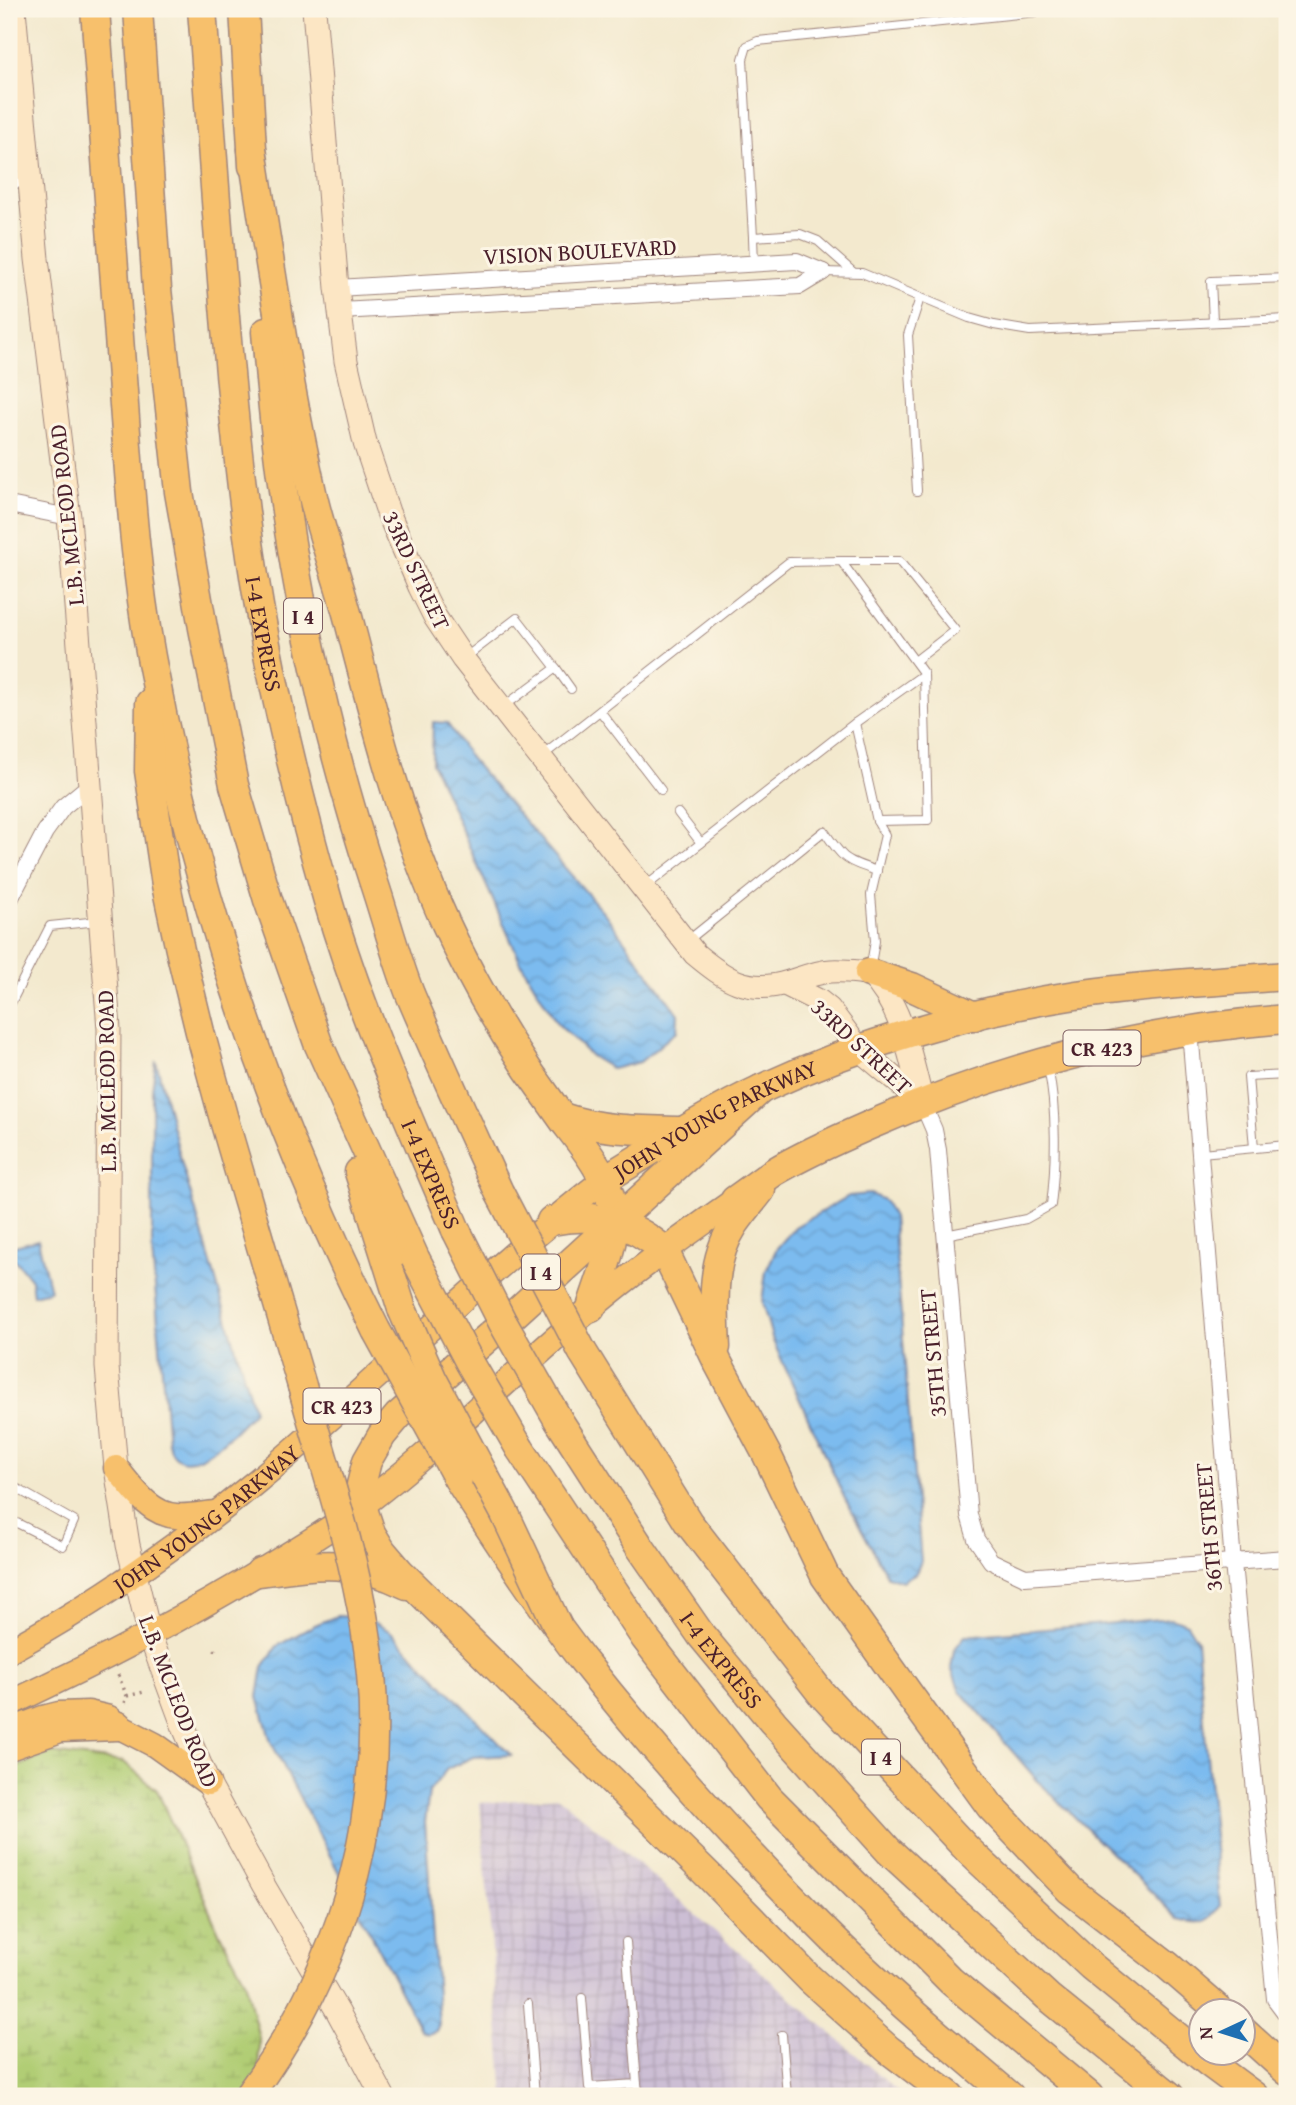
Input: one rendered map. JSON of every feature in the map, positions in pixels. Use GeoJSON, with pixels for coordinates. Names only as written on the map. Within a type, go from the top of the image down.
{"type":"FeatureCollection","features":[{"type":"Feature","properties":{"kind":"highway"},"geometry":{"type":"LineString","coordinates":[[94,9],[129,475],[150,655],[201,880],[242,1012],[317,1206],[376,1330],[458,1479],[558,1627],[634,1723],[726,1828],[811,1917],[884,1986],[1010,2096]]}},
{"type":"Feature","properties":{"kind":"highway"},"geometry":{"type":"LineString","coordinates":[[138,9],[157,289],[179,492],[233,785],[402,1308],[432,1378],[505,1514],[558,1627]]}},
{"type":"Feature","properties":{"kind":"highway","name":"I-4 EXPRESS"},"geometry":{"type":"LineString","coordinates":[[202,9],[231,383],[245,514],[262,622],[299,794],[329,903],[367,1017],[456,1230],[503,1323],[559,1421],[640,1547],[701,1635],[773,1721],[889,1851],[1048,1997],[1170,2096]]}},
{"type":"Feature","properties":{"kind":"highway","name":"I 4"},"geometry":{"type":"LineString","coordinates":[[244,9],[252,149],[277,453],[290,539],[318,686],[350,810],[409,991],[499,1192],[582,1351],[688,1522],[821,1693],[967,1849],[1091,1966],[1208,2063],[1254,2096]]}},
{"type":"Feature","properties":{"kind":"highway"},"geometry":{"type":"LineString","coordinates":[[252,149],[278,312],[313,494],[390,772],[418,857],[446,925],[481,993],[526,1067],[593,1159],[611,1198],[615,1222],[591,1308]]}},
{"type":"Feature","properties":{"kind":"highway"},"geometry":{"type":"LineString","coordinates":[[150,655],[149,771],[166,885],[200,1032],[347,1548],[363,1611],[373,1694],[372,1774],[357,1869],[333,1945],[291,2032],[248,2096]]}},
{"type":"Feature","properties":{"kind":"highway"},"geometry":{"type":"LineString","coordinates":[[869,972],[912,987],[974,1016]]}},
{"type":"Feature","properties":{"kind":"highway","name":"JOHN YOUNG PARKWAY"},"geometry":{"type":"LineString","coordinates":[[605,1180],[683,1131],[761,1089],[859,1049],[974,1016],[1075,996],[1287,976]]}},
{"type":"Feature","properties":{"kind":"highway","name":"CR 423"},"geometry":{"type":"LineString","coordinates":[[735,1200],[775,1172],[834,1141],[922,1102],[993,1077],[1133,1041],[1242,1022],[1287,1019]]}},
{"type":"Feature","properties":{"kind":"highway"},"geometry":{"type":"LineString","coordinates":[[318,1042],[415,1258],[470,1363],[520,1449],[645,1638],[769,1798],[951,1981],[1089,2096]]}},
{"type":"Feature","properties":{"kind":"highway"},"geometry":{"type":"LineString","coordinates":[[761,1089],[510,1318],[398,1416],[382,1435],[367,1461],[361,1485],[362,1506],[371,1533],[400,1572],[810,1979],[889,2050],[950,2096]]}},
{"type":"Feature","properties":{"kind":"highway"},"geometry":{"type":"LineString","coordinates":[[562,1117],[611,1130],[683,1131]]}},
{"type":"Feature","properties":{"kind":"highway"},"geometry":{"type":"LineString","coordinates":[[718,1363],[714,1310],[715,1277],[720,1255],[733,1226],[775,1172]]}},
{"type":"Feature","properties":{"kind":"highway"},"geometry":{"type":"LineString","coordinates":[[551,1221],[573,1216],[615,1222],[641,1233],[664,1250],[825,1576],[990,1806],[1070,1890],[1167,1965],[1202,1996]]}},
{"type":"Feature","properties":{"kind":"highway"},"geometry":{"type":"LineString","coordinates":[[260,1572],[317,1564],[345,1565],[378,1572],[422,1594]]}},
{"type":"Feature","properties":{"kind":"highway"},"geometry":{"type":"LineString","coordinates":[[9,1746],[60,1728],[120,1719]]}},
{"type":"Feature","properties":{"kind":"highway"},"geometry":{"type":"LineString","coordinates":[[1258,2045],[1287,2071]]}},
{"type":"Feature","properties":{"kind":"main road","name":"JOHN YOUNG PARKWAY"},"geometry":{"type":"LineString","coordinates":[[9,1651],[51,1628],[134,1574],[257,1481],[551,1221],[605,1180]]}},
{"type":"Feature","properties":{"kind":"main road","name":"CR 423"},"geometry":{"type":"LineString","coordinates":[[9,1704],[150,1636],[260,1572],[362,1506],[458,1426],[591,1308],[664,1250],[735,1200]]}},
{"type":"Feature","properties":{"kind":"main road"},"geometry":{"type":"LineString","coordinates":[[116,1468],[155,1510],[174,1516],[215,1513]]}},
{"type":"Feature","properties":{"kind":"main road"},"geometry":{"type":"LineString","coordinates":[[9,1731],[43,1717],[73,1712],[120,1719],[208,1783]]}},
{"type":"Feature","properties":{"kind":"street","name":"L.B. MCLEOD ROAD"},"geometry":{"type":"LineString","coordinates":[[14,9],[18,180],[69,517],[91,784],[109,1029],[107,1367],[116,1468],[134,1574],[150,1636],[208,1783],[383,2096]]}},
{"type":"Feature","properties":{"kind":"street","name":"33RD STREET"},"geometry":{"type":"LineString","coordinates":[[314,9],[338,299],[346,361],[365,443],[388,512],[435,617],[500,709],[695,954],[718,974],[736,983],[758,987],[785,984],[831,971],[869,972],[881,984],[894,1006],[922,1102]]}},
{"type":"Feature","properties":{"kind":"street","name":"VISION BOULEVARD"},"geometry":{"type":"LineString","coordinates":[[338,299],[797,261],[824,272]]}},
{"type":"Feature","properties":{"kind":"street","name":"VISION BOULEVARD"},"geometry":{"type":"LineString","coordinates":[[338,299],[800,286],[824,272]]}},
{"type":"Feature","properties":{"kind":"street"},"geometry":{"type":"LineString","coordinates":[[9,505],[69,517]]}},
{"type":"Feature","properties":{"kind":"street"},"geometry":{"type":"LineString","coordinates":[[9,901],[45,832],[63,807],[91,784]]}},
{"type":"Feature","properties":{"kind":"street","name":"33RD STREET"},"geometry":{"type":"LineString","coordinates":[[785,984],[829,1009],[859,1049],[922,1102]]}},
{"type":"Feature","properties":{"kind":"street","name":"36TH STREET"},"geometry":{"type":"LineString","coordinates":[[1190,1030],[1233,1563],[1275,1999],[1287,2015]]}},
{"type":"Feature","properties":{"kind":"street","name":"35TH STREET"},"geometry":{"type":"LineString","coordinates":[[922,1102],[934,1130],[938,1150],[969,1515],[976,1539],[991,1561],[1025,1577],[1233,1563]]}},
{"type":"Feature","properties":{"kind":"street"},"geometry":{"type":"LineString","coordinates":[[1233,1563],[1287,1558]]}},
{"type":"Feature","properties":{"kind":"lane"},"geometry":{"type":"LineString","coordinates":[[754,264],[743,59],[747,46],[772,39],[1066,9]]}},
{"type":"Feature","properties":{"kind":"lane"},"geometry":{"type":"LineString","coordinates":[[753,237],[800,234],[818,240],[853,272]]}},
{"type":"Feature","properties":{"kind":"lane","name":"VISION BOULEVARD"},"geometry":{"type":"LineString","coordinates":[[824,272],[862,273],[969,318],[994,326],[1030,331],[1287,319]]}},
{"type":"Feature","properties":{"kind":"lane"},"geometry":{"type":"LineString","coordinates":[[1213,321],[1211,281],[1287,278]]}},
{"type":"Feature","properties":{"kind":"lane"},"geometry":{"type":"LineString","coordinates":[[917,491],[908,335],[920,298]]}},
{"type":"Feature","properties":{"kind":"lane"},"geometry":{"type":"LineString","coordinates":[[841,561],[924,674],[928,820],[877,821]]}},
{"type":"Feature","properties":{"kind":"lane"},"geometry":{"type":"LineString","coordinates":[[540,758],[789,562],[899,561],[955,630],[915,662]]}},
{"type":"Feature","properties":{"kind":"lane"},"geometry":{"type":"LineString","coordinates":[[463,659],[517,618],[571,689]]}},
{"type":"Feature","properties":{"kind":"lane"},"geometry":{"type":"LineString","coordinates":[[500,709],[556,668]]}},
{"type":"Feature","properties":{"kind":"lane"},"geometry":{"type":"LineString","coordinates":[[643,888],[855,723],[924,674]]}},
{"type":"Feature","properties":{"kind":"lane"},"geometry":{"type":"LineString","coordinates":[[600,711],[661,790]]}},
{"type":"Feature","properties":{"kind":"lane"},"geometry":{"type":"LineString","coordinates":[[855,723],[877,821],[886,835],[871,895],[875,941],[869,972]]}},
{"type":"Feature","properties":{"kind":"lane"},"geometry":{"type":"LineString","coordinates":[[678,813],[701,843]]}},
{"type":"Feature","properties":{"kind":"lane"},"geometry":{"type":"LineString","coordinates":[[685,942],[824,831],[840,855],[877,871]]}},
{"type":"Feature","properties":{"kind":"lane"},"geometry":{"type":"LineString","coordinates":[[9,1007],[50,926],[101,921]]}},
{"type":"Feature","properties":{"kind":"lane"},"geometry":{"type":"LineString","coordinates":[[945,1236],[1026,1219],[1051,1205],[1055,1173],[1052,1084],[1046,1062]]}},
{"type":"Feature","properties":{"kind":"lane"},"geometry":{"type":"LineString","coordinates":[[1254,1148],[1248,1077],[1287,1075]]}},
{"type":"Feature","properties":{"kind":"lane"},"geometry":{"type":"LineString","coordinates":[[1201,1153],[1287,1144]]}},
{"type":"Feature","properties":{"kind":"lane"},"geometry":{"type":"LineString","coordinates":[[9,1484],[74,1521],[63,1546],[9,1520]]}},
{"type":"Feature","properties":{"kind":"lane"},"geometry":{"type":"LineString","coordinates":[[626,1942],[639,2096]]}},
{"type":"Feature","properties":{"kind":"lane"},"geometry":{"type":"LineString","coordinates":[[582,1998],[589,2087],[637,2084]]}},
{"type":"Feature","properties":{"kind":"lane"},"geometry":{"type":"LineString","coordinates":[[528,2004],[535,2096]]}},
{"type":"Feature","properties":{"kind":"lane"},"geometry":{"type":"LineString","coordinates":[[782,2035],[787,2096]]}},
{"type":"Feature","properties":{"kind":"path"},"geometry":{"type":"LineString","coordinates":[[118,1675],[127,1696],[120,1719]]}},
{"type":"Feature","properties":{"kind":"path"},"geometry":{"type":"LineString","coordinates":[[127,1696],[144,1692]]}},
{"type":"Feature","properties":{"kind":"shaded area"},"geometry":{"type":"Polygon","coordinates":[[[558,1797],[903,2096],[504,2096],[480,1803],[558,1797]]]}},
{"type":"Feature","properties":{"kind":"green space"},"geometry":{"type":"Polygon","coordinates":[[[51,1753],[124,1762],[157,1790],[218,1930],[245,1980],[259,2038],[258,2096],[9,2096],[9,1770],[51,1753]]]}},
{"type":"Feature","properties":{"kind":"water"},"geometry":{"type":"Polygon","coordinates":[[[433,722],[447,723],[471,759],[605,914],[678,1014],[677,1031],[640,1062],[612,1069],[591,1056],[557,1023],[521,963],[432,763],[433,722]]]}},
{"type":"Feature","properties":{"kind":"water"},"geometry":{"type":"Polygon","coordinates":[[[156,1061],[182,1164],[254,1411],[207,1454],[185,1461],[175,1456],[168,1443],[152,1251],[152,1090],[156,1061]]]}},
{"type":"Feature","properties":{"kind":"water"},"geometry":{"type":"Polygon","coordinates":[[[870,1194],[884,1200],[893,1217],[921,1561],[916,1573],[902,1581],[887,1576],[844,1497],[773,1341],[762,1302],[766,1271],[777,1248],[795,1227],[849,1196],[870,1194]]]}},
{"type":"Feature","properties":{"kind":"water"},"geometry":{"type":"Polygon","coordinates":[[[38,1240],[50,1291],[33,1295],[31,1280],[9,1252],[11,1247],[38,1240]]]}},
{"type":"Feature","properties":{"kind":"water"},"geometry":{"type":"Polygon","coordinates":[[[337,1616],[366,1618],[391,1632],[511,1755],[473,1757],[447,1769],[429,1792],[425,1822],[439,2024],[436,2031],[428,2034],[421,2031],[271,1742],[258,1697],[263,1667],[277,1646],[337,1616]]]}},
{"type":"Feature","properties":{"kind":"water"},"geometry":{"type":"Polygon","coordinates":[[[1172,1618],[1187,1624],[1197,1640],[1220,1906],[1203,1922],[1179,1919],[1038,1781],[960,1691],[951,1668],[954,1650],[965,1636],[1172,1618]]]}}]}
